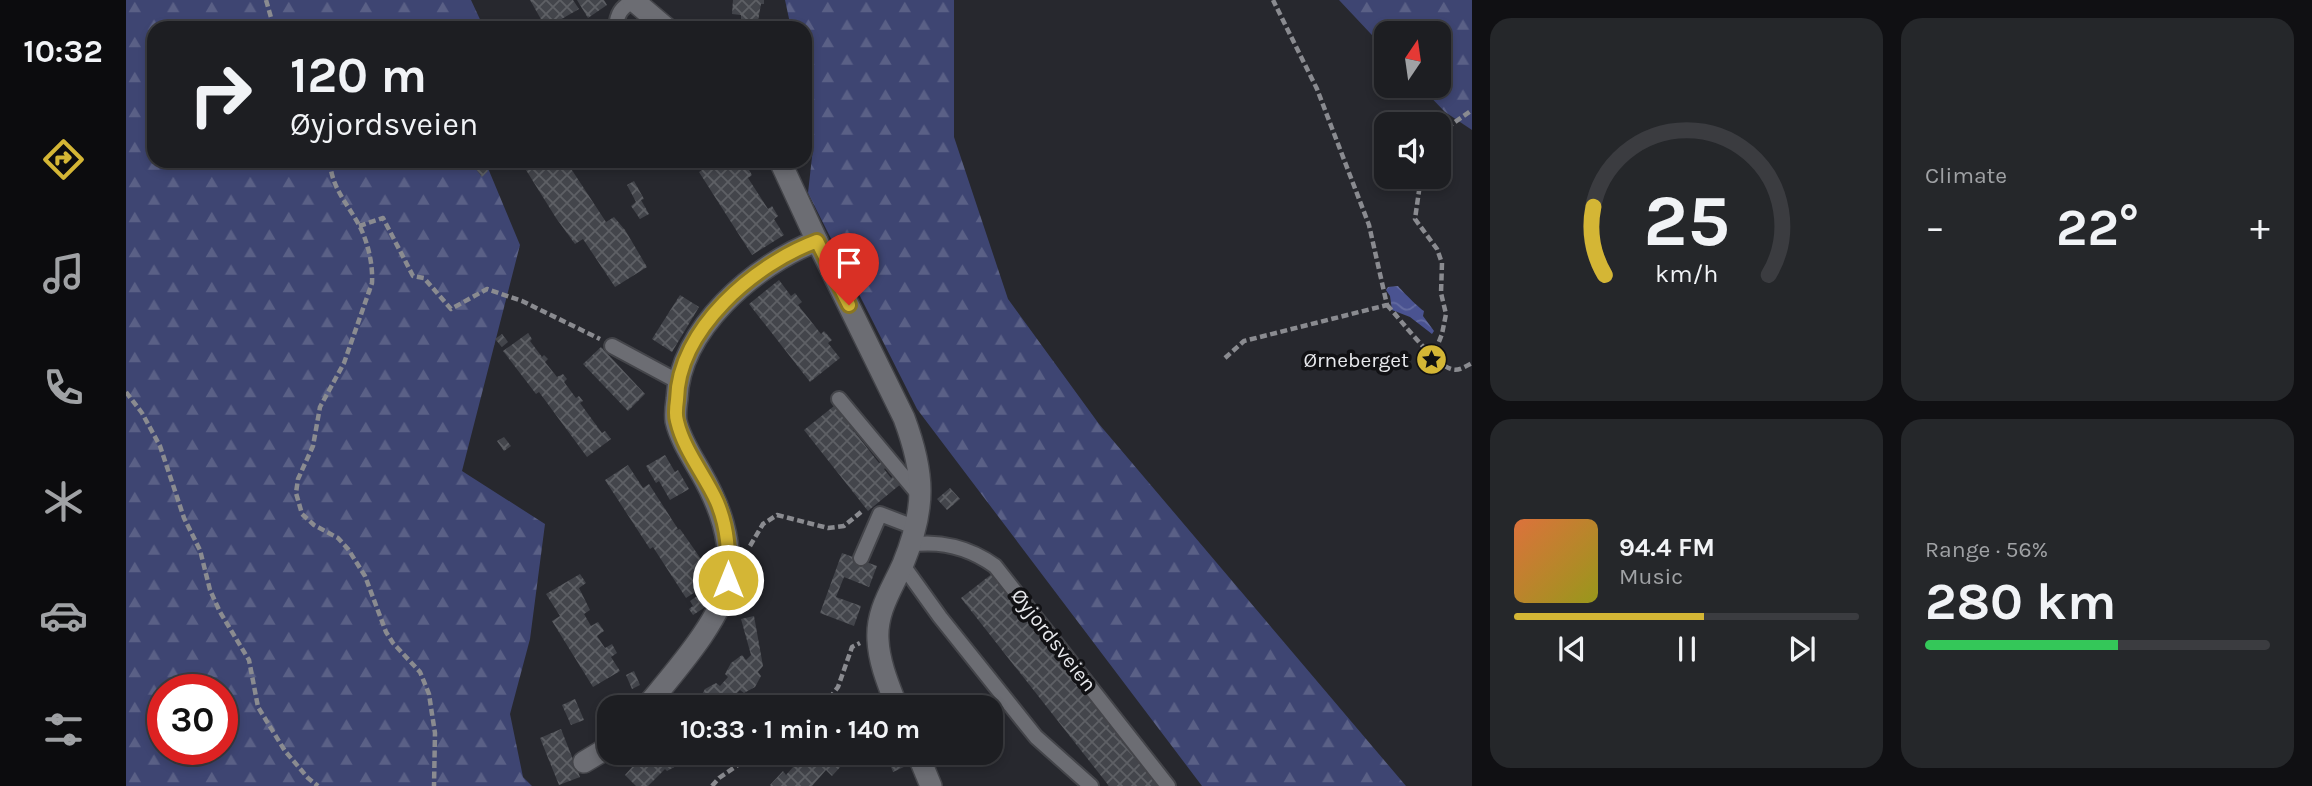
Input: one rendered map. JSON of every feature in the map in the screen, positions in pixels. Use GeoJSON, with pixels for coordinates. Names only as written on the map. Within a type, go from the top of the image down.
{"type":"FeatureCollection","features":[{"type":"Feature","properties":{"kind":"street"},"geometry":{"type":"LineString","coordinates":[[633,0],[658,21]]}},
{"type":"Feature","properties":{"kind":"street"},"geometry":{"type":"LineString","coordinates":[[783,168],[904,418],[915,447],[921,506],[909,545],[879,617],[878,640],[884,671],[893,695]]}},
{"type":"Feature","properties":{"kind":"street"},"geometry":{"type":"LineString","coordinates":[[655,695],[715,616],[724,598],[728,580],[727,537],[723,519],[676,420],[677,381],[703,328],[724,302],[765,270],[817,241]]}},
{"type":"Feature","properties":{"kind":"street"},"geometry":{"type":"LineString","coordinates":[[584,762],[597,754]]}},
{"type":"Feature","properties":{"kind":"street"},"geometry":{"type":"LineString","coordinates":[[922,765],[931,786]]}},
{"type":"Feature","properties":{"kind":"lane"},"geometry":{"type":"LineString","coordinates":[[617,21],[621,8],[633,0]]}},
{"type":"Feature","properties":{"kind":"lane"},"geometry":{"type":"LineString","coordinates":[[612,346],[677,381]]}},
{"type":"Feature","properties":{"kind":"lane"},"geometry":{"type":"LineString","coordinates":[[839,399],[921,496]]}},
{"type":"Feature","properties":{"kind":"lane"},"geometry":{"type":"LineString","coordinates":[[861,558],[880,514],[909,545],[940,617],[1036,737],[1091,786]]}},
{"type":"Feature","properties":{"kind":"lane","name":"Øyjordsveien"},"geometry":{"type":"LineString","coordinates":[[909,545],[933,543],[950,546],[968,551],[995,566],[1168,786]]}},
{"type":"Feature","properties":{"kind":"path"},"geometry":{"type":"LineString","coordinates":[[267,0],[272,21]]}},
{"type":"Feature","properties":{"kind":"path"},"geometry":{"type":"LineString","coordinates":[[1273,0],[1317,89],[1369,225],[1387,304],[1433,357],[1451,370],[1461,369],[1472,363]]}},
{"type":"Feature","properties":{"kind":"path"},"geometry":{"type":"LineString","coordinates":[[1451,125],[1472,110]]}},
{"type":"Feature","properties":{"kind":"path"},"geometry":{"type":"LineString","coordinates":[[330,168],[337,191],[359,226],[370,258],[372,283],[344,363],[320,407],[313,446],[298,479],[296,493],[302,514],[314,525],[338,538],[348,549],[365,576],[386,632],[421,672],[429,694],[435,733],[434,786]]}},
{"type":"Feature","properties":{"kind":"path"},"geometry":{"type":"LineString","coordinates":[[1419,189],[1415,219],[1437,249],[1442,263],[1441,293],[1446,314],[1443,334],[1433,357]]}},
{"type":"Feature","properties":{"kind":"path"},"geometry":{"type":"LineString","coordinates":[[359,226],[383,218],[413,276],[424,278],[451,309],[487,289],[576,326],[612,346]]}},
{"type":"Feature","properties":{"kind":"path"},"geometry":{"type":"LineString","coordinates":[[1225,358],[1244,341],[1387,304]]}},
{"type":"Feature","properties":{"kind":"path"},"geometry":{"type":"LineString","coordinates":[[126,392],[142,413],[160,446],[184,518],[200,550],[210,590],[249,660],[258,707],[285,751],[318,786]]}},
{"type":"Feature","properties":{"kind":"path"},"geometry":{"type":"LineString","coordinates":[[748,549],[763,524],[777,515],[828,528],[844,526],[862,511],[880,514]]}},
{"type":"Feature","properties":{"kind":"path"},"geometry":{"type":"LineString","coordinates":[[832,695],[838,687],[852,647],[878,640]]}},
{"type":"Feature","properties":{"kind":"path"},"geometry":{"type":"LineString","coordinates":[[712,786],[738,765]]}},
{"type":"Feature","properties":{"kind":"green space"},"geometry":{"type":"Polygon","coordinates":[[[126,0],[471,0],[481,21],[147,21],[147,168],[488,168],[520,245],[462,471],[545,524],[530,639],[510,714],[523,777],[532,786],[126,786],[126,0]]]}},
{"type":"Feature","properties":{"kind":"green space"},"geometry":{"type":"Polygon","coordinates":[[[785,0],[954,0],[954,137],[1008,299],[1099,424],[1406,786],[1202,786],[917,409],[808,193],[814,139],[812,21],[790,21],[785,0]]]}},
{"type":"Feature","properties":{"kind":"green space"},"geometry":{"type":"Polygon","coordinates":[[[1339,0],[1472,0],[1472,130],[1451,116],[1451,112],[1445,112],[1432,98],[1451,98],[1451,21],[1374,21],[1374,37],[1339,0]]]}},
{"type":"Feature","properties":{"kind":"water"},"geometry":{"type":"Polygon","coordinates":[[[1398,286],[1424,311],[1423,316],[1434,331],[1432,334],[1410,317],[1392,310],[1390,296],[1386,290],[1388,287],[1398,286]]]}},
{"type":"Feature","properties":{"kind":"building"},"geometry":{"type":"Polygon","coordinates":[[[530,0],[573,0],[579,9],[558,21],[542,21],[530,0]]]}},
{"type":"Feature","properties":{"kind":"building"},"geometry":{"type":"Polygon","coordinates":[[[577,0],[604,0],[607,5],[588,18],[577,0]]]}},
{"type":"Feature","properties":{"kind":"building"},"geometry":{"type":"Polygon","coordinates":[[[733,0],[764,0],[758,21],[741,21],[741,15],[732,14],[733,0]]]}},
{"type":"Feature","properties":{"kind":"building"},"geometry":{"type":"Polygon","coordinates":[[[475,168],[486,168],[488,171],[482,177],[475,168]]]}},
{"type":"Feature","properties":{"kind":"building"},"geometry":{"type":"Polygon","coordinates":[[[571,168],[606,222],[614,217],[625,230],[647,267],[615,287],[583,239],[575,244],[526,170],[571,168]]]}},
{"type":"Feature","properties":{"kind":"building"},"geometry":{"type":"Polygon","coordinates":[[[705,168],[748,168],[752,175],[748,178],[768,209],[772,206],[778,216],[774,219],[784,235],[752,255],[699,172],[705,168]]]}},
{"type":"Feature","properties":{"kind":"building"},"geometry":{"type":"Polygon","coordinates":[[[634,181],[649,214],[640,219],[631,206],[636,202],[627,185],[634,181]]]}},
{"type":"Feature","properties":{"kind":"building"},"geometry":{"type":"Polygon","coordinates":[[[779,280],[791,296],[795,293],[802,302],[798,305],[821,334],[824,331],[832,340],[828,343],[840,358],[810,382],[749,304],[779,280]]]}},
{"type":"Feature","properties":{"kind":"building"},"geometry":{"type":"Polygon","coordinates":[[[680,295],[699,307],[672,352],[652,339],[680,295]]]}},
{"type":"Feature","properties":{"kind":"building"},"geometry":{"type":"Polygon","coordinates":[[[528,333],[532,339],[530,341],[542,357],[544,355],[548,359],[545,362],[557,377],[563,374],[567,379],[564,382],[576,398],[579,396],[583,401],[580,403],[602,433],[605,431],[611,439],[587,457],[539,392],[536,394],[503,351],[528,333]]]}},
{"type":"Feature","properties":{"kind":"building"},"geometry":{"type":"Polygon","coordinates":[[[502,334],[508,342],[502,347],[495,339],[502,334]]]}},
{"type":"Feature","properties":{"kind":"building"},"geometry":{"type":"Polygon","coordinates":[[[601,347],[645,394],[628,411],[583,364],[601,347]]]}},
{"type":"Feature","properties":{"kind":"building"},"geometry":{"type":"Polygon","coordinates":[[[834,406],[849,424],[852,422],[856,428],[853,430],[879,463],[883,461],[887,467],[884,469],[891,478],[895,475],[902,483],[868,511],[804,430],[834,406]]]}},
{"type":"Feature","properties":{"kind":"building"},"geometry":{"type":"Polygon","coordinates":[[[504,437],[511,446],[504,451],[497,441],[504,437]]]}},
{"type":"Feature","properties":{"kind":"building"},"geometry":{"type":"Polygon","coordinates":[[[665,455],[689,489],[670,500],[646,466],[665,455]]]}},
{"type":"Feature","properties":{"kind":"building"},"geometry":{"type":"Polygon","coordinates":[[[628,465],[643,488],[649,484],[678,529],[674,531],[680,529],[715,579],[686,598],[605,480],[628,465]]]}},
{"type":"Feature","properties":{"kind":"building"},"geometry":{"type":"Polygon","coordinates":[[[950,488],[960,499],[947,510],[937,499],[950,488]]]}},
{"type":"Feature","properties":{"kind":"building"},"geometry":{"type":"Polygon","coordinates":[[[842,553],[877,566],[869,587],[844,577],[836,597],[861,606],[854,626],[820,613],[842,553]]]}},
{"type":"Feature","properties":{"kind":"building"},"geometry":{"type":"Polygon","coordinates":[[[993,573],[1161,786],[1109,786],[961,598],[993,573]]]}},
{"type":"Feature","properties":{"kind":"building"},"geometry":{"type":"Polygon","coordinates":[[[580,574],[586,583],[579,588],[590,610],[584,614],[591,626],[598,622],[604,631],[597,636],[605,648],[612,644],[617,653],[611,657],[620,671],[593,687],[552,621],[560,616],[546,594],[580,574]]]}},
{"type":"Feature","properties":{"kind":"building"},"geometry":{"type":"Polygon","coordinates":[[[700,594],[707,606],[693,615],[689,609],[693,606],[690,601],[700,594]]]}},
{"type":"Feature","properties":{"kind":"building"},"geometry":{"type":"Polygon","coordinates":[[[754,616],[763,666],[758,672],[761,676],[755,687],[744,693],[740,690],[735,695],[702,695],[705,689],[716,683],[720,686],[728,677],[725,674],[731,663],[742,655],[746,660],[751,655],[741,619],[754,616]]]}},
{"type":"Feature","properties":{"kind":"building"},"geometry":{"type":"Polygon","coordinates":[[[634,671],[640,685],[632,689],[626,675],[634,671]]]}},
{"type":"Feature","properties":{"kind":"building"},"geometry":{"type":"Polygon","coordinates":[[[575,699],[584,720],[571,725],[562,705],[575,699]]]}},
{"type":"Feature","properties":{"kind":"building"},"geometry":{"type":"Polygon","coordinates":[[[561,729],[580,777],[559,785],[540,738],[561,729]]]}},
{"type":"Feature","properties":{"kind":"building"},"geometry":{"type":"Polygon","coordinates":[[[678,765],[667,771],[665,769],[648,786],[636,786],[625,775],[633,766],[678,765]]]}},
{"type":"Feature","properties":{"kind":"building"},"geometry":{"type":"Polygon","coordinates":[[[842,765],[832,776],[826,770],[812,786],[770,785],[783,771],[786,775],[794,766],[842,765]]]}},
{"type":"Feature","properties":{"kind":"building"},"geometry":{"type":"Polygon","coordinates":[[[890,765],[906,765],[906,766],[893,772],[890,765]]]}},
{"type":"Feature","properties":{"kind":"place","name":"Ørneberget"},"geometry":{"type":"Point","coordinates":[1432,360]}},
{"type":"Feature","properties":{"kind":"route"},"geometry":{"type":"LineString","coordinates":[[728,580],[727,537],[723,519],[676,420],[677,381],[703,328],[724,302],[744,284],[805,245],[817,241],[849,305]]}}]}
